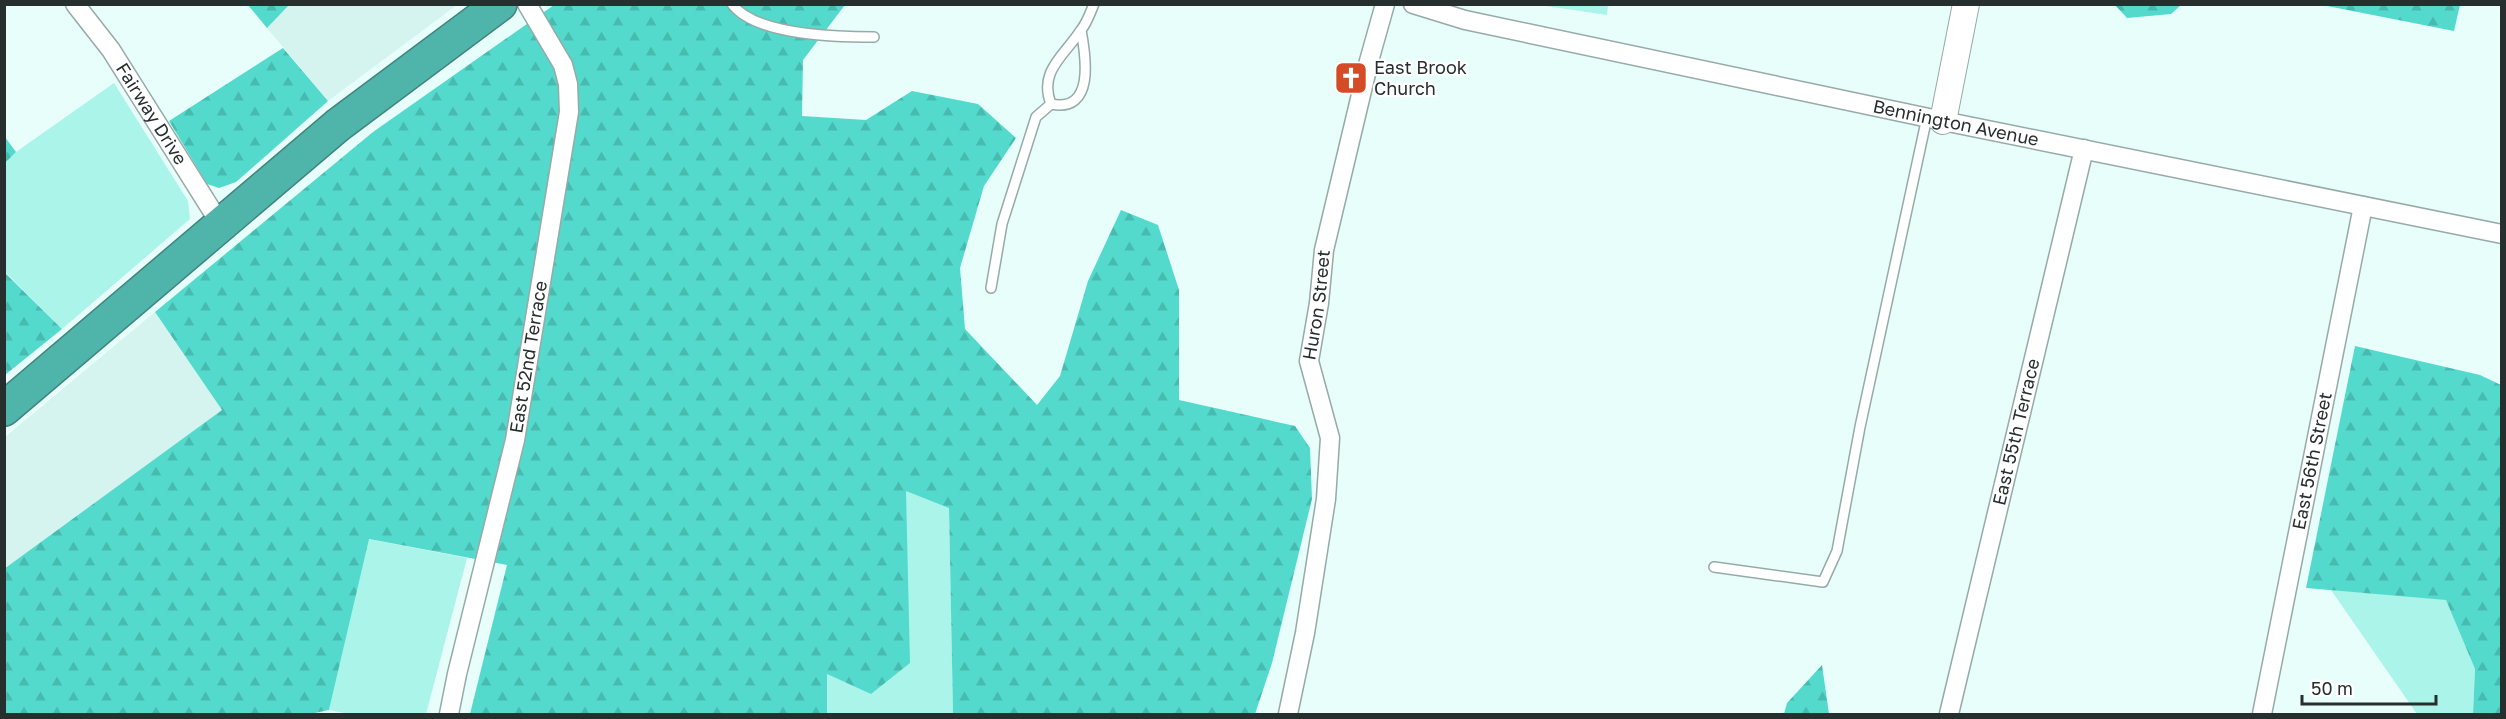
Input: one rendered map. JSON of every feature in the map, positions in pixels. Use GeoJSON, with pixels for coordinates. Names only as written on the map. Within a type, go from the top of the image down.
{"type":"FeatureCollection","features":[{"type":"Feature","properties":{"kind":"highway"},"geometry":{"type":"LineString","coordinates":[[4,409],[338,125],[500,4]]}},
{"type":"Feature","properties":{"kind":"street","name":"Fairway Drive"},"geometry":{"type":"LineString","coordinates":[[75,4],[111,50],[221,225]]}},
{"type":"Feature","properties":{"kind":"street","name":"East 52nd Terrace"},"geometry":{"type":"LineString","coordinates":[[449,714],[515,440],[569,112],[568,84],[563,65],[527,4]]}},
{"type":"Feature","properties":{"kind":"street","name":"Huron Street"},"geometry":{"type":"LineString","coordinates":[[1288,714],[1305,633],[1326,499],[1330,438],[1309,361],[1319,303],[1324,250],[1369,61],[1385,4]]}},
{"type":"Feature","properties":{"kind":"street","name":"Bennington Avenue"},"geometry":{"type":"LineString","coordinates":[[1413,4],[1477,23],[2502,234]]}},
{"type":"Feature","properties":{"kind":"street"},"geometry":{"type":"LineString","coordinates":[[1935,119],[1966,4]]}},
{"type":"Feature","properties":{"kind":"street","name":"East 55th Terrace"},"geometry":{"type":"LineString","coordinates":[[1949,714],[2084,149]]}},
{"type":"Feature","properties":{"kind":"street","name":"East 56th Street"},"geometry":{"type":"LineString","coordinates":[[2262,714],[2363,206]]}},
{"type":"Feature","properties":{"kind":"lane"},"geometry":{"type":"LineString","coordinates":[[732,4],[754,20],[780,29],[827,37],[874,37]]}},
{"type":"Feature","properties":{"kind":"lane"},"geometry":{"type":"LineString","coordinates":[[1051,104],[1047,94],[1048,76],[1060,54],[1082,30],[1094,4]]}},
{"type":"Feature","properties":{"kind":"lane"},"geometry":{"type":"LineString","coordinates":[[1051,104],[1061,106],[1076,99],[1086,83],[1082,30]]}},
{"type":"Feature","properties":{"kind":"lane"},"geometry":{"type":"LineString","coordinates":[[991,288],[1002,224],[1036,117],[1051,104]]}},
{"type":"Feature","properties":{"kind":"lane"},"geometry":{"type":"LineString","coordinates":[[1714,567],[1823,582],[1837,551],[1863,415],[1935,119]]}},
{"type":"Feature","properties":{"kind":"shaded area"},"geometry":{"type":"Polygon","coordinates":[[[289,5],[457,5],[328,101],[267,28],[289,5]]]}},
{"type":"Feature","properties":{"kind":"shaded area"},"geometry":{"type":"Polygon","coordinates":[[[155,312],[222,410],[5,569],[5,437],[155,312]]]}},
{"type":"Feature","properties":{"kind":"green space"},"geometry":{"type":"Polygon","coordinates":[[[1608,4],[1607,15],[1539,5],[1608,4]]]}},
{"type":"Feature","properties":{"kind":"green space"},"geometry":{"type":"Polygon","coordinates":[[[248,5],[289,5],[267,28],[248,5]]]}},
{"type":"Feature","properties":{"kind":"green space"},"geometry":{"type":"Polygon","coordinates":[[[554,5],[845,5],[803,60],[802,116],[866,120],[912,91],[978,104],[1016,138],[984,186],[960,268],[965,329],[1037,405],[1060,376],[1088,281],[1121,210],[1158,225],[1179,290],[1179,400],[1295,426],[1310,448],[1312,499],[1272,663],[1255,714],[953,714],[949,508],[906,491],[910,663],[871,694],[827,674],[827,714],[470,714],[507,565],[369,539],[329,710],[310,714],[5,714],[4,569],[222,410],[155,312],[373,132],[554,5]]]}},
{"type":"Feature","properties":{"kind":"green space"},"geometry":{"type":"Polygon","coordinates":[[[2115,5],[2181,5],[2171,14],[2127,18],[2115,5]]]}},
{"type":"Feature","properties":{"kind":"green space"},"geometry":{"type":"Polygon","coordinates":[[[2322,5],[2460,5],[2454,31],[2322,5]]]}},
{"type":"Feature","properties":{"kind":"green space"},"geometry":{"type":"Polygon","coordinates":[[[283,48],[328,101],[236,182],[219,188],[207,184],[169,121],[283,48]]]}},
{"type":"Feature","properties":{"kind":"green space"},"geometry":{"type":"Polygon","coordinates":[[[114,83],[188,201],[190,219],[62,329],[5,272],[5,163],[16,152],[114,83]]]}},
{"type":"Feature","properties":{"kind":"green space"},"geometry":{"type":"Polygon","coordinates":[[[5,137],[16,152],[4,163],[5,137]]]}},
{"type":"Feature","properties":{"kind":"green space"},"geometry":{"type":"Polygon","coordinates":[[[4,272],[62,329],[5,375],[4,375],[4,272]]]}},
{"type":"Feature","properties":{"kind":"green space"},"geometry":{"type":"Polygon","coordinates":[[[2355,346],[2480,375],[2501,385],[2501,714],[2473,714],[2475,669],[2446,600],[2306,588],[2355,346]]]}},
{"type":"Feature","properties":{"kind":"green space"},"geometry":{"type":"Polygon","coordinates":[[[905,490],[949,507],[953,714],[827,714],[827,674],[871,693],[909,663],[905,490]]]}},
{"type":"Feature","properties":{"kind":"green space"},"geometry":{"type":"Polygon","coordinates":[[[368,539],[467,558],[426,714],[349,714],[329,710],[368,539]]]}},
{"type":"Feature","properties":{"kind":"green space"},"geometry":{"type":"Polygon","coordinates":[[[2331,590],[2446,599],[2475,669],[2473,714],[2417,714],[2331,590]]]}},
{"type":"Feature","properties":{"kind":"green space"},"geometry":{"type":"Polygon","coordinates":[[[1822,665],[1829,714],[1784,714],[1787,703],[1822,665]]]}},
{"type":"Feature","properties":{"kind":"place","name":"East Brook Church"},"geometry":{"type":"Point","coordinates":[1351,78]}}]}
